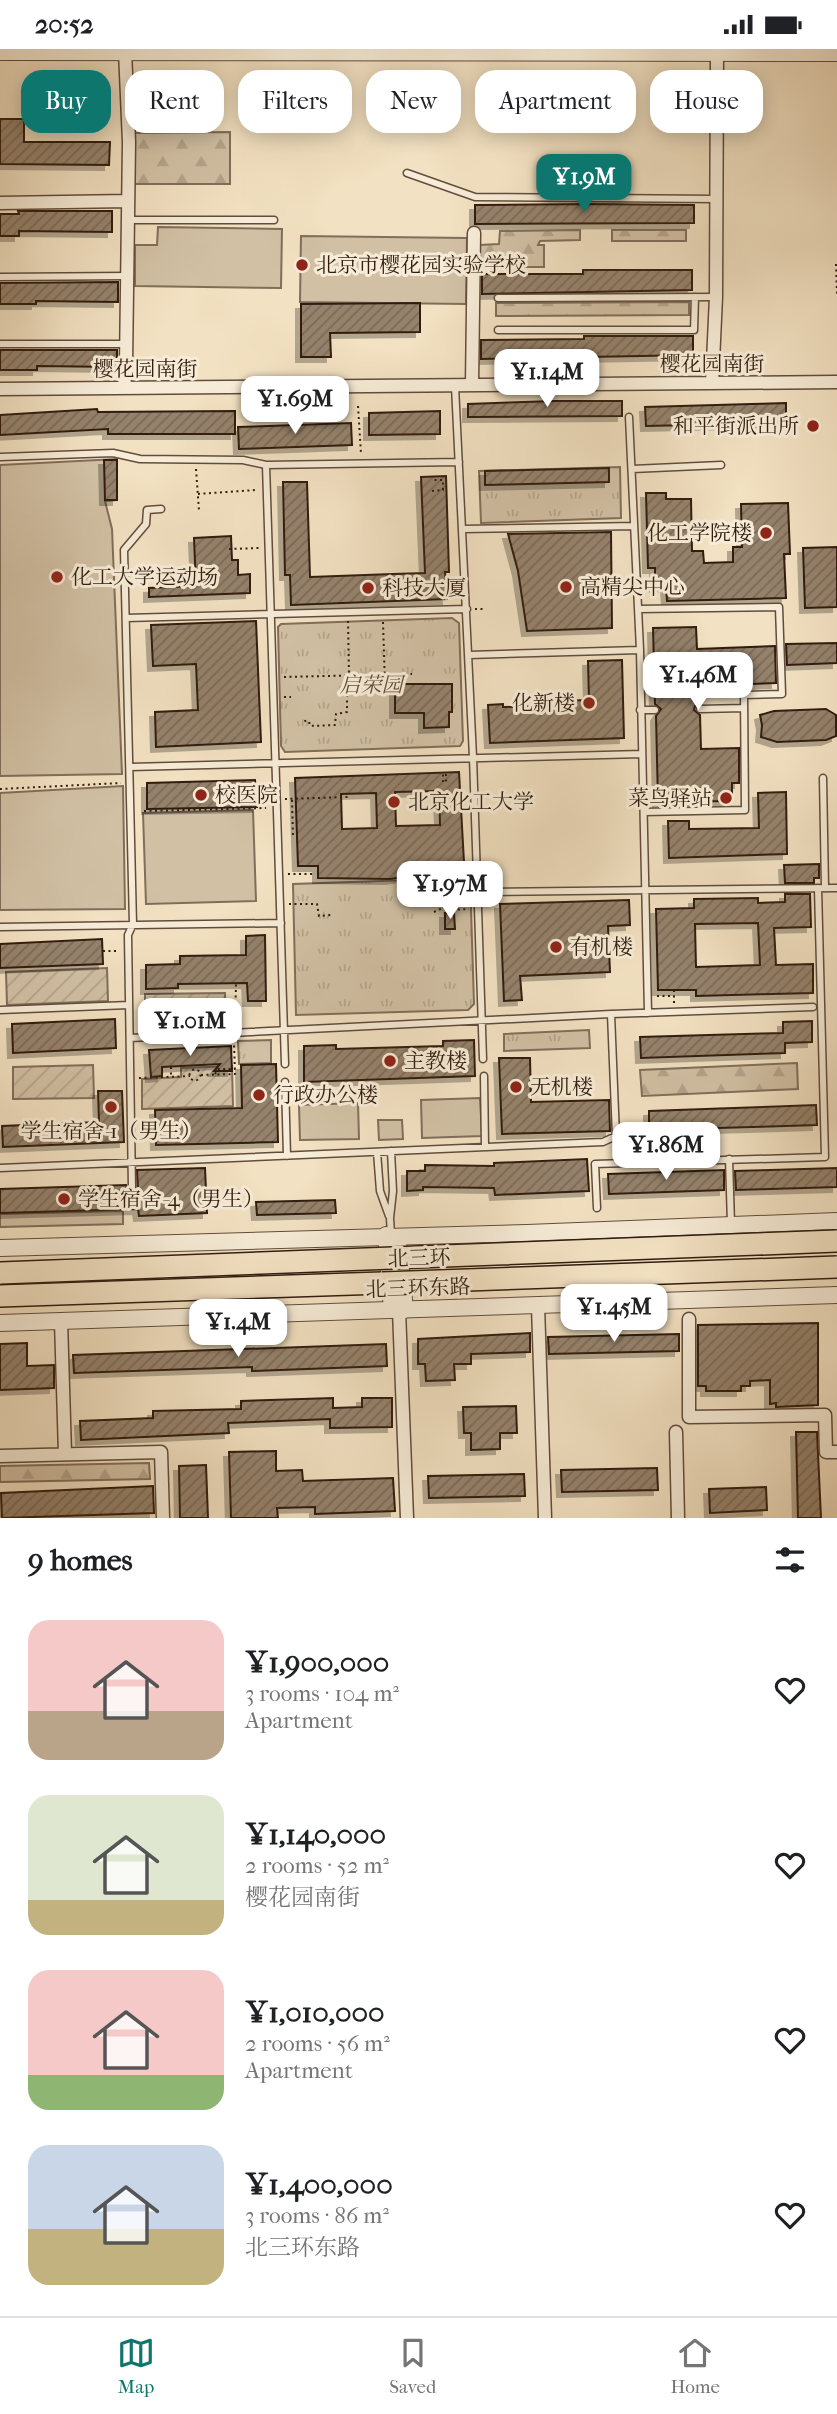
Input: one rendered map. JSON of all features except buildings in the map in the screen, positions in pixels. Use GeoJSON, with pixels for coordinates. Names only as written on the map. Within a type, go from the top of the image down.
{"type":"FeatureCollection","features":[{"type":"Feature","properties":{"kind":"highway","name":"北三环"},"geometry":{"type":"LineString","coordinates":[[0,1273],[837,1241]]}},
{"type":"Feature","properties":{"kind":"highway","name":"北三环"},"geometry":{"type":"LineString","coordinates":[[0,1296],[837,1267]]}},
{"type":"Feature","properties":{"kind":"street"},"geometry":{"type":"LineString","coordinates":[[124,388],[127,344],[129,142],[125,51]]}},
{"type":"Feature","properties":{"kind":"street"},"geometry":{"type":"LineString","coordinates":[[0,52],[837,54]]}},
{"type":"Feature","properties":{"kind":"street"},"geometry":{"type":"LineString","coordinates":[[712,383],[716,297],[717,54]]}},
{"type":"Feature","properties":{"kind":"street"},"geometry":{"type":"LineString","coordinates":[[0,203],[128,201]]}},
{"type":"Feature","properties":{"kind":"street"},"geometry":{"type":"LineString","coordinates":[[472,385],[474,233]]}},
{"type":"Feature","properties":{"kind":"street","name":"樱花园南街"},"geometry":{"type":"LineString","coordinates":[[0,389],[837,383]]}},
{"type":"Feature","properties":{"kind":"street"},"geometry":{"type":"LineString","coordinates":[[0,1248],[837,1221]]}},
{"type":"Feature","properties":{"kind":"street"},"geometry":{"type":"LineString","coordinates":[[392,1235],[402,1345],[407,1518]]}},
{"type":"Feature","properties":{"kind":"street"},"geometry":{"type":"LineString","coordinates":[[0,1265],[38,1264],[59,1246]]}},
{"type":"Feature","properties":{"kind":"street","name":"北三环东路"},"geometry":{"type":"LineString","coordinates":[[0,1323],[837,1295]]}},
{"type":"Feature","properties":{"kind":"street"},"geometry":{"type":"LineString","coordinates":[[538,1305],[545,1518]]}},
{"type":"Feature","properties":{"kind":"street"},"geometry":{"type":"LineString","coordinates":[[689,1319],[689,1417],[825,1415],[826,1452],[837,1452]]}},
{"type":"Feature","properties":{"kind":"street"},"geometry":{"type":"LineString","coordinates":[[61,1321],[65,1454]]}},
{"type":"Feature","properties":{"kind":"street"},"geometry":{"type":"LineString","coordinates":[[676,1432],[678,1518]]}},
{"type":"Feature","properties":{"kind":"street"},"geometry":{"type":"LineString","coordinates":[[0,1456],[161,1452],[163,1518]]}},
{"type":"Feature","properties":{"kind":"lane"},"geometry":{"type":"LineString","coordinates":[[407,173],[475,197],[716,199]]}},
{"type":"Feature","properties":{"kind":"lane"},"geometry":{"type":"LineString","coordinates":[[128,220],[274,220]]}},
{"type":"Feature","properties":{"kind":"lane"},"geometry":{"type":"LineString","coordinates":[[0,277],[128,276]]}},
{"type":"Feature","properties":{"kind":"lane"},"geometry":{"type":"LineString","coordinates":[[498,297],[716,297]]}},
{"type":"Feature","properties":{"kind":"lane"},"geometry":{"type":"LineString","coordinates":[[498,330],[694,330],[695,297]]}},
{"type":"Feature","properties":{"kind":"lane"},"geometry":{"type":"LineString","coordinates":[[0,344],[127,344]]}},
{"type":"Feature","properties":{"kind":"lane"},"geometry":{"type":"LineString","coordinates":[[455,386],[469,655],[483,1059]]}},
{"type":"Feature","properties":{"kind":"lane"},"geometry":{"type":"LineString","coordinates":[[629,417],[640,650],[648,1013]]}},
{"type":"Feature","properties":{"kind":"lane"},"geometry":{"type":"LineString","coordinates":[[0,457],[113,453],[140,459],[243,460],[266,465],[459,463]]}},
{"type":"Feature","properties":{"kind":"lane"},"geometry":{"type":"LineString","coordinates":[[266,465],[285,1064]]}},
{"type":"Feature","properties":{"kind":"lane"},"geometry":{"type":"LineString","coordinates":[[632,469],[721,465]]}},
{"type":"Feature","properties":{"kind":"lane"},"geometry":{"type":"LineString","coordinates":[[132,1189],[128,935],[133,925],[124,550],[146,524],[147,510],[161,509]]}},
{"type":"Feature","properties":{"kind":"lane"},"geometry":{"type":"LineString","coordinates":[[463,529],[634,526]]}},
{"type":"Feature","properties":{"kind":"lane"},"geometry":{"type":"LineString","coordinates":[[638,609],[779,607],[782,694],[744,695],[745,810],[644,812]]}},
{"type":"Feature","properties":{"kind":"lane"},"geometry":{"type":"LineString","coordinates":[[126,618],[467,609]]}},
{"type":"Feature","properties":{"kind":"lane"},"geometry":{"type":"LineString","coordinates":[[469,655],[640,650]]}},
{"type":"Feature","properties":{"kind":"lane"},"geometry":{"type":"LineString","coordinates":[[700,709],[744,708]]}},
{"type":"Feature","properties":{"kind":"lane"},"geometry":{"type":"LineString","coordinates":[[640,710],[655,710]]}},
{"type":"Feature","properties":{"kind":"lane"},"geometry":{"type":"LineString","coordinates":[[130,767],[642,754]]}},
{"type":"Feature","properties":{"kind":"lane"},"geometry":{"type":"LineString","coordinates":[[597,1208],[595,1164],[825,1157],[823,778]]}},
{"type":"Feature","properties":{"kind":"lane"},"geometry":{"type":"LineString","coordinates":[[477,892],[837,888]]}},
{"type":"Feature","properties":{"kind":"lane"},"geometry":{"type":"LineString","coordinates":[[0,927],[281,923]]}},
{"type":"Feature","properties":{"kind":"lane"},"geometry":{"type":"LineString","coordinates":[[0,1010],[129,1005]]}},
{"type":"Feature","properties":{"kind":"lane"},"geometry":{"type":"LineString","coordinates":[[130,1038],[235,1035],[284,1030],[611,1014],[813,1007]]}},
{"type":"Feature","properties":{"kind":"lane"},"geometry":{"type":"LineString","coordinates":[[0,1168],[603,1142],[616,1136],[611,1014]]}},
{"type":"Feature","properties":{"kind":"lane"},"geometry":{"type":"LineString","coordinates":[[484,1076],[485,1147]]}},
{"type":"Feature","properties":{"kind":"lane"},"geometry":{"type":"LineString","coordinates":[[285,1082],[287,1156]]}},
{"type":"Feature","properties":{"kind":"lane"},"geometry":{"type":"LineString","coordinates":[[391,1151],[392,1235]]}},
{"type":"Feature","properties":{"kind":"lane"},"geometry":{"type":"LineString","coordinates":[[377,1152],[380,1192],[390,1218]]}},
{"type":"Feature","properties":{"kind":"lane"},"geometry":{"type":"LineString","coordinates":[[729,1159],[731,1225]]}},
{"type":"Feature","properties":{"kind":"path"},"geometry":{"type":"LineString","coordinates":[[836,264],[837,294]]}},
{"type":"Feature","properties":{"kind":"path"},"geometry":{"type":"LineString","coordinates":[[358,406],[361,464]]}},
{"type":"Feature","properties":{"kind":"path"},"geometry":{"type":"LineString","coordinates":[[198,461],[196,472],[199,511]]}},
{"type":"Feature","properties":{"kind":"path"},"geometry":{"type":"LineString","coordinates":[[432,491],[443,490],[443,480],[434,480]]}},
{"type":"Feature","properties":{"kind":"path"},"geometry":{"type":"LineString","coordinates":[[198,495],[254,490],[267,494]]}},
{"type":"Feature","properties":{"kind":"path"},"geometry":{"type":"LineString","coordinates":[[229,549],[268,548]]}},
{"type":"Feature","properties":{"kind":"path"},"geometry":{"type":"LineString","coordinates":[[383,617],[385,685]]}},
{"type":"Feature","properties":{"kind":"path"},"geometry":{"type":"LineString","coordinates":[[305,720],[313,726],[335,725],[336,714],[347,712],[348,618]]}},
{"type":"Feature","properties":{"kind":"path"},"geometry":{"type":"LineString","coordinates":[[272,678],[412,674]]}},
{"type":"Feature","properties":{"kind":"path"},"geometry":{"type":"LineString","coordinates":[[0,789],[130,782]]}},
{"type":"Feature","properties":{"kind":"path"},"geometry":{"type":"LineString","coordinates":[[280,799],[348,797]]}},
{"type":"Feature","properties":{"kind":"path"},"geometry":{"type":"LineString","coordinates":[[292,799],[293,838],[296,837]]}},
{"type":"Feature","properties":{"kind":"path"},"geometry":{"type":"LineString","coordinates":[[144,811],[278,808]]}},
{"type":"Feature","properties":{"kind":"path"},"geometry":{"type":"LineString","coordinates":[[456,870],[476,869]]}},
{"type":"Feature","properties":{"kind":"path"},"geometry":{"type":"LineString","coordinates":[[280,875],[312,874]]}},
{"type":"Feature","properties":{"kind":"path"},"geometry":{"type":"LineString","coordinates":[[281,904],[317,904],[319,916],[331,915]]}},
{"type":"Feature","properties":{"kind":"path"},"geometry":{"type":"LineString","coordinates":[[434,912],[449,905],[477,907]]}},
{"type":"Feature","properties":{"kind":"path"},"geometry":{"type":"LineString","coordinates":[[449,913],[450,909],[477,907]]}},
{"type":"Feature","properties":{"kind":"path"},"geometry":{"type":"LineString","coordinates":[[103,951],[128,951]]}},
{"type":"Feature","properties":{"kind":"path"},"geometry":{"type":"LineString","coordinates":[[190,1076],[195,1070],[201,1075],[236,1074],[236,983]]}},
{"type":"Feature","properties":{"kind":"path"},"geometry":{"type":"LineString","coordinates":[[648,997],[674,996],[674,990]]}},
{"type":"Feature","properties":{"kind":"path"},"geometry":{"type":"LineString","coordinates":[[171,1067],[172,1077]]}},
{"type":"Feature","properties":{"kind":"path"},"geometry":{"type":"LineString","coordinates":[[130,1079],[190,1076],[197,1081],[201,1075]]}},
{"type":"Feature","properties":{"kind":"green space"},"geometry":{"type":"Polygon","coordinates":[[[230,132],[230,184],[134,184],[134,133],[230,132]]]}},
{"type":"Feature","properties":{"kind":"green space"},"geometry":{"type":"Polygon","coordinates":[[[158,227],[282,229],[281,288],[135,286],[135,245],[157,245],[158,227]]]}},
{"type":"Feature","properties":{"kind":"green space"},"geometry":{"type":"Polygon","coordinates":[[[580,230],[580,240],[540,241],[538,245],[544,245],[544,267],[480,267],[480,245],[499,244],[500,231],[580,230]]]}},
{"type":"Feature","properties":{"kind":"green space"},"geometry":{"type":"Polygon","coordinates":[[[612,230],[686,230],[686,241],[612,241],[612,230]]]}},
{"type":"Feature","properties":{"kind":"green space"},"geometry":{"type":"Polygon","coordinates":[[[301,236],[467,238],[466,304],[300,302],[301,236]]]}},
{"type":"Feature","properties":{"kind":"green space"},"geometry":{"type":"Polygon","coordinates":[[[689,302],[689,315],[496,316],[496,303],[689,302]]]}},
{"type":"Feature","properties":{"kind":"green space","name":"化工大学运动场"},"geometry":{"type":"Polygon","coordinates":[[[117,459],[117,500],[105,501],[112,529],[122,774],[0,776],[0,465],[117,459]]]}},
{"type":"Feature","properties":{"kind":"green space"},"geometry":{"type":"Polygon","coordinates":[[[620,467],[621,518],[481,523],[479,471],[620,467]]]}},
{"type":"Feature","properties":{"kind":"green space","name":"启荣园"},"geometry":{"type":"Polygon","coordinates":[[[452,618],[459,623],[463,741],[460,746],[285,752],[281,746],[278,627],[281,624],[452,618]]]}},
{"type":"Feature","properties":{"kind":"green space"},"geometry":{"type":"Polygon","coordinates":[[[123,786],[125,909],[0,910],[0,793],[123,786]]]}},
{"type":"Feature","properties":{"kind":"green space"},"geometry":{"type":"Polygon","coordinates":[[[253,810],[256,901],[146,904],[143,813],[253,810]]]}},
{"type":"Feature","properties":{"kind":"green space"},"geometry":{"type":"Polygon","coordinates":[[[470,878],[474,1004],[468,1010],[296,1015],[293,884],[470,878]]]}},
{"type":"Feature","properties":{"kind":"green space"},"geometry":{"type":"Polygon","coordinates":[[[107,968],[108,1001],[7,1005],[6,972],[107,968]]]}},
{"type":"Feature","properties":{"kind":"green space"},"geometry":{"type":"Polygon","coordinates":[[[225,993],[225,1025],[145,1026],[145,994],[225,993]]]}},
{"type":"Feature","properties":{"kind":"green space"},"geometry":{"type":"Polygon","coordinates":[[[589,1030],[590,1048],[504,1051],[504,1034],[589,1030]]]}},
{"type":"Feature","properties":{"kind":"green space"},"geometry":{"type":"Polygon","coordinates":[[[271,1040],[271,1063],[239,1064],[238,1041],[271,1040]]]}},
{"type":"Feature","properties":{"kind":"green space"},"geometry":{"type":"Polygon","coordinates":[[[797,1063],[798,1089],[642,1096],[640,1070],[797,1063]]]}},
{"type":"Feature","properties":{"kind":"green space"},"geometry":{"type":"Polygon","coordinates":[[[93,1065],[94,1098],[13,1099],[13,1067],[93,1065]]]}},
{"type":"Feature","properties":{"kind":"green space"},"geometry":{"type":"Polygon","coordinates":[[[232,1066],[233,1106],[142,1109],[142,1079],[181,1077],[181,1068],[232,1066]]]}},
{"type":"Feature","properties":{"kind":"green space"},"geometry":{"type":"Polygon","coordinates":[[[480,1098],[482,1136],[422,1138],[421,1100],[480,1098]]]}},
{"type":"Feature","properties":{"kind":"green space"},"geometry":{"type":"Polygon","coordinates":[[[358,1103],[359,1139],[300,1140],[299,1105],[358,1103]]]}},
{"type":"Feature","properties":{"kind":"green space"},"geometry":{"type":"Polygon","coordinates":[[[378,1120],[402,1120],[403,1139],[379,1140],[378,1120]]]}},
{"type":"Feature","properties":{"kind":"green space"},"geometry":{"type":"Polygon","coordinates":[[[123,1211],[123,1224],[0,1227],[0,1214],[123,1211]]]}},
{"type":"Feature","properties":{"kind":"green space"},"geometry":{"type":"Polygon","coordinates":[[[149,1463],[150,1479],[0,1482],[0,1466],[149,1463]]]}},
{"type":"Feature","properties":{"kind":"place","name":"北京市樱花园实验学校"},"geometry":{"type":"Point","coordinates":[302,265]}},
{"type":"Feature","properties":{"kind":"place","name":"和平街派出所"},"geometry":{"type":"Point","coordinates":[813,426]}},
{"type":"Feature","properties":{"kind":"place","name":"化工学院楼"},"geometry":{"type":"Point","coordinates":[766,533]}},
{"type":"Feature","properties":{"kind":"place","name":"化工大学运动场"},"geometry":{"type":"Point","coordinates":[57,577]}},
{"type":"Feature","properties":{"kind":"place","name":"高精尖中心"},"geometry":{"type":"Point","coordinates":[566,587]}},
{"type":"Feature","properties":{"kind":"place","name":"科技大厦"},"geometry":{"type":"Point","coordinates":[368,588]}},
{"type":"Feature","properties":{"kind":"place","name":"化新楼"},"geometry":{"type":"Point","coordinates":[589,703]}},
{"type":"Feature","properties":{"kind":"place","name":"校医院"},"geometry":{"type":"Point","coordinates":[201,795]}},
{"type":"Feature","properties":{"kind":"place","name":"菜鸟驿站"},"geometry":{"type":"Point","coordinates":[726,798]}},
{"type":"Feature","properties":{"kind":"place","name":"北京化工大学"},"geometry":{"type":"Point","coordinates":[394,802]}},
{"type":"Feature","properties":{"kind":"place","name":"有机楼"},"geometry":{"type":"Point","coordinates":[556,947]}},
{"type":"Feature","properties":{"kind":"place","name":"主教楼"},"geometry":{"type":"Point","coordinates":[390,1061]}},
{"type":"Feature","properties":{"kind":"place","name":"无机楼"},"geometry":{"type":"Point","coordinates":[516,1087]}},
{"type":"Feature","properties":{"kind":"place","name":"行政办公楼"},"geometry":{"type":"Point","coordinates":[259,1095]}},
{"type":"Feature","properties":{"kind":"place","name":"学生宿舍-1（男生）"},"geometry":{"type":"Point","coordinates":[111,1107]}},
{"type":"Feature","properties":{"kind":"place","name":"学生宿舍-4（男生）"},"geometry":{"type":"Point","coordinates":[64,1199]}}]}
